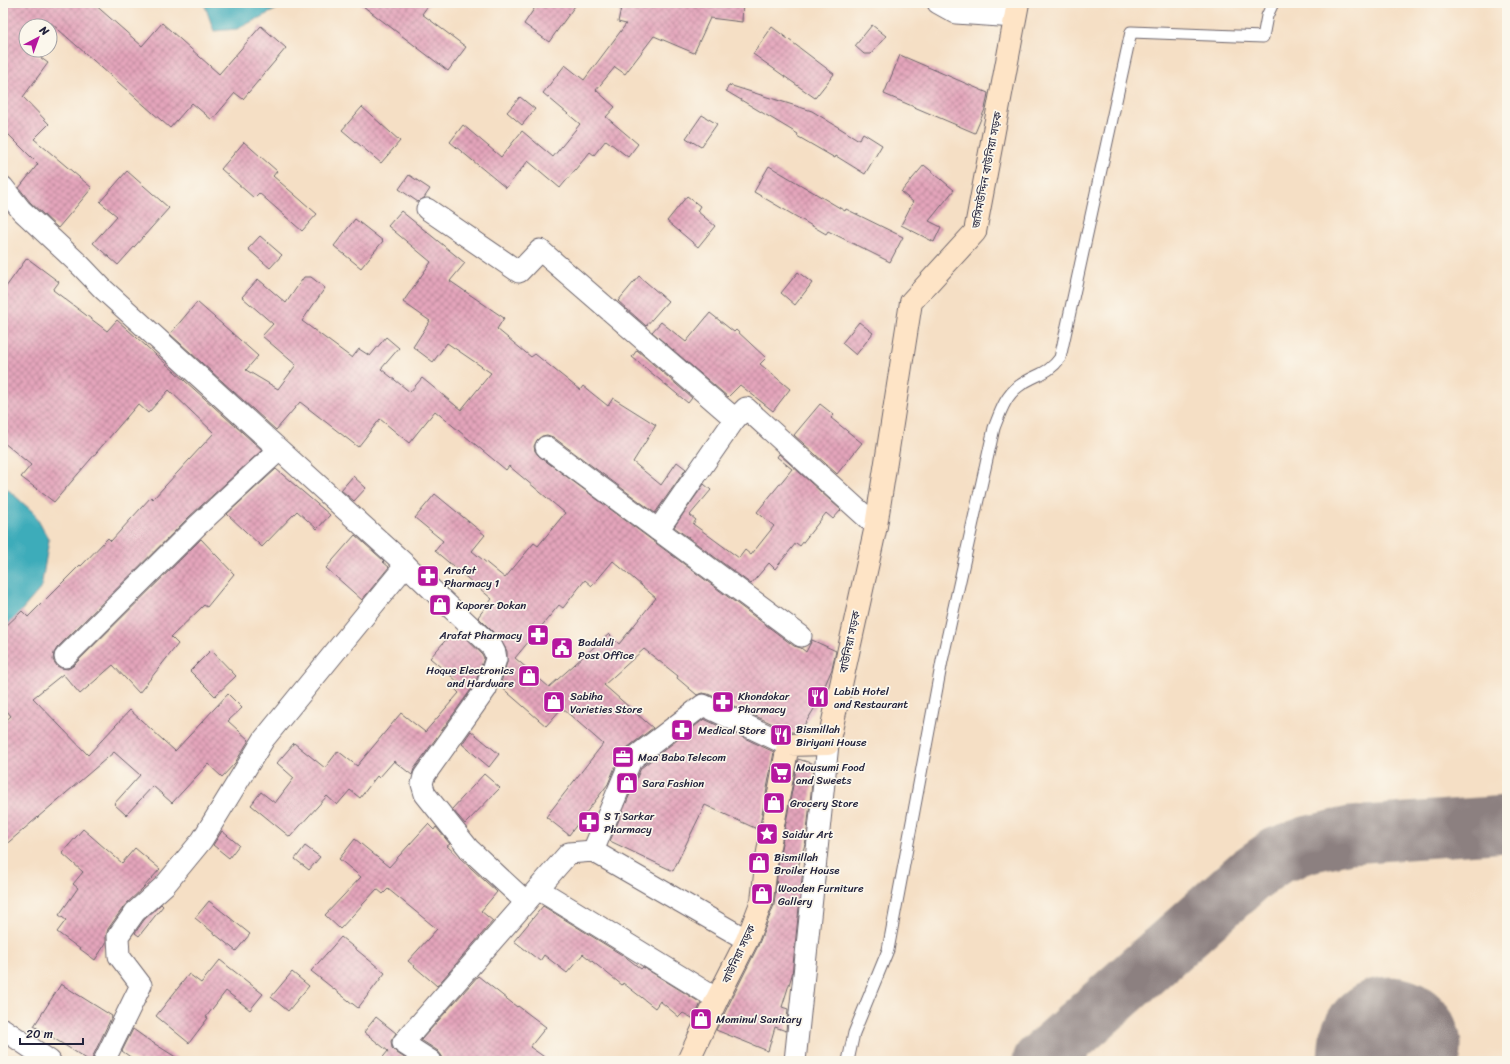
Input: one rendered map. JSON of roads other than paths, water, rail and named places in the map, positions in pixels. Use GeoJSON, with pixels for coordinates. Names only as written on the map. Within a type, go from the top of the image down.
{"type":"FeatureCollection","features":[{"type":"Feature","properties":{"kind":"street"},"geometry":{"type":"LineString","coordinates":[[938,3],[956,13],[1017,10]]}},
{"type":"Feature","properties":{"kind":"street","name":"জসিমউদ্দিন বাউনিয়া সড়ক"},"geometry":{"type":"LineString","coordinates":[[876,526],[911,302],[975,232],[1017,10]]}},
{"type":"Feature","properties":{"kind":"street"},"geometry":{"type":"LineString","coordinates":[[3,187],[21,210],[81,266],[103,289],[406,565],[492,646],[496,659],[486,688],[424,776],[422,784],[425,794],[469,849],[532,895],[717,999]]}},
{"type":"Feature","properties":{"kind":"street"},"geometry":{"type":"LineString","coordinates":[[427,210],[519,272],[540,250],[735,419]]}},
{"type":"Feature","properties":{"kind":"street"},"geometry":{"type":"LineString","coordinates":[[658,530],[735,419],[746,408],[876,526]]}},
{"type":"Feature","properties":{"kind":"street"},"geometry":{"type":"LineString","coordinates":[[546,447],[801,636]]}},
{"type":"Feature","properties":{"kind":"street"},"geometry":{"type":"LineString","coordinates":[[65,657],[197,526],[279,450]]}},
{"type":"Feature","properties":{"kind":"street","name":"বাউনিয়া সড়ক"},"geometry":{"type":"LineString","coordinates":[[828,744],[876,526]]}},
{"type":"Feature","properties":{"kind":"street"},"geometry":{"type":"LineString","coordinates":[[104,1061],[141,986],[120,956],[118,936],[135,912],[166,886],[202,840],[264,739],[406,565]]}},
{"type":"Feature","properties":{"kind":"street"},"geometry":{"type":"LineString","coordinates":[[593,851],[631,760],[703,705],[788,745],[828,744],[795,1061]]}},
{"type":"Feature","properties":{"kind":"street","name":"বাউনিয়া সড়ক"},"geometry":{"type":"LineString","coordinates":[[688,1061],[747,940],[762,901],[767,857],[788,745]]}},
{"type":"Feature","properties":{"kind":"street"},"geometry":{"type":"LineString","coordinates":[[432,1061],[403,1043],[569,853],[593,851],[747,940]]}},
{"type":"Feature","properties":{"kind":"street"},"geometry":{"type":"LineString","coordinates":[[3,1029],[50,1061]]}},
{"type":"Feature","properties":{"kind":"lane"},"geometry":{"type":"LineString","coordinates":[[848,1061],[854,1033],[888,950],[942,661],[994,428],[1001,408],[1010,394],[1019,386],[1050,370],[1060,358],[1131,32],[1263,37],[1266,16],[1273,3]]}},
{"type":"Feature","properties":{"kind":"water"},"geometry":{"type":"Polygon","coordinates":[[[204,3],[286,3],[237,29],[214,31],[204,3]]]}},
{"type":"Feature","properties":{"kind":"water"},"geometry":{"type":"Polygon","coordinates":[[[3,485],[34,513],[49,540],[41,588],[3,630],[3,485]]]}},
{"type":"Feature","properties":{"kind":"place","name":"Arafat Pharmacy 1"},"geometry":{"type":"Point","coordinates":[428,576]}},
{"type":"Feature","properties":{"kind":"place","name":"Kaporer Dokan"},"geometry":{"type":"Point","coordinates":[440,605]}},
{"type":"Feature","properties":{"kind":"place","name":"Arafat Pharmacy"},"geometry":{"type":"Point","coordinates":[538,635]}},
{"type":"Feature","properties":{"kind":"place","name":"Badaldi Post Office"},"geometry":{"type":"Point","coordinates":[562,648]}},
{"type":"Feature","properties":{"kind":"place","name":"Hoque Electronics and Hardware"},"geometry":{"type":"Point","coordinates":[529,676]}},
{"type":"Feature","properties":{"kind":"place","name":"Labib Hotel and Restaurant"},"geometry":{"type":"Point","coordinates":[818,697]}},
{"type":"Feature","properties":{"kind":"place","name":"Sabiha Varieties Store"},"geometry":{"type":"Point","coordinates":[554,702]}},
{"type":"Feature","properties":{"kind":"place","name":"Khondokar Pharmacy"},"geometry":{"type":"Point","coordinates":[723,702]}},
{"type":"Feature","properties":{"kind":"place","name":"Medical Store"},"geometry":{"type":"Point","coordinates":[682,730]}},
{"type":"Feature","properties":{"kind":"place","name":"Bismillah Biriyani House"},"geometry":{"type":"Point","coordinates":[781,735]}},
{"type":"Feature","properties":{"kind":"place","name":"Maa Baba Telecom"},"geometry":{"type":"Point","coordinates":[623,757]}},
{"type":"Feature","properties":{"kind":"place","name":"Mousumi Food and Sweets"},"geometry":{"type":"Point","coordinates":[781,773]}},
{"type":"Feature","properties":{"kind":"place","name":"Sara Fashion"},"geometry":{"type":"Point","coordinates":[627,783]}},
{"type":"Feature","properties":{"kind":"place","name":"Grocery Store"},"geometry":{"type":"Point","coordinates":[774,803]}},
{"type":"Feature","properties":{"kind":"place","name":"S T Sarkar Pharmacy"},"geometry":{"type":"Point","coordinates":[589,822]}},
{"type":"Feature","properties":{"kind":"place","name":"Saidur Art"},"geometry":{"type":"Point","coordinates":[767,834]}},
{"type":"Feature","properties":{"kind":"place","name":"Bismillah Broiler House"},"geometry":{"type":"Point","coordinates":[759,863]}},
{"type":"Feature","properties":{"kind":"place","name":"Wooden Furniture Gallery"},"geometry":{"type":"Point","coordinates":[762,894]}},
{"type":"Feature","properties":{"kind":"place","name":"Mominul Sanitary"},"geometry":{"type":"Point","coordinates":[701,1019]}}]}
